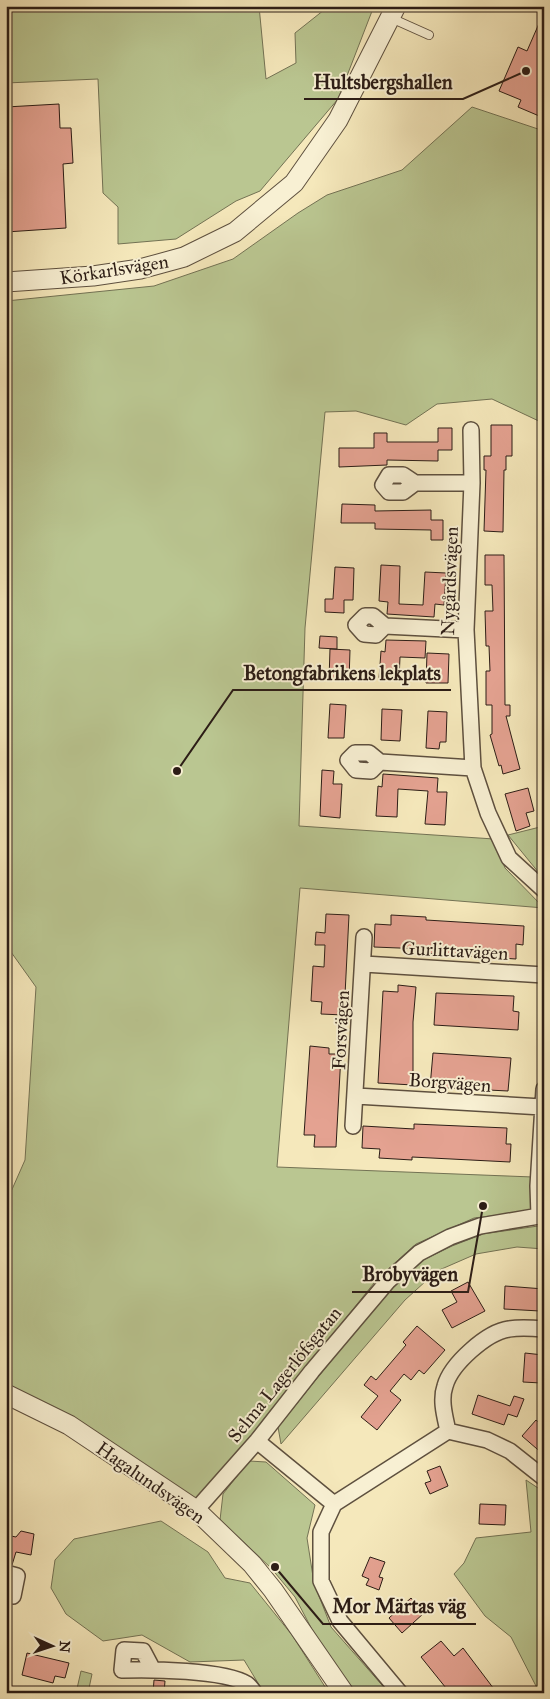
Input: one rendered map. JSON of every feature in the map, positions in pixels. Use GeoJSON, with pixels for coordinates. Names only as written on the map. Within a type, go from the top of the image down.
{"type":"FeatureCollection","features":[{"type":"Feature","properties":{"kind":"street","name":"Körkarlsvägen"},"geometry":{"type":"LineString","coordinates":[[6,282],[93,276],[140,269],[184,257],[235,232],[294,184],[338,120],[394,12]]}},
{"type":"Feature","properties":{"kind":"street","name":"Nygårdsvägen"},"geometry":{"type":"LineString","coordinates":[[471,430],[472,483],[466,630],[473,768],[488,814],[509,858],[544,890]]}},
{"type":"Feature","properties":{"kind":"street"},"geometry":{"type":"LineString","coordinates":[[414,483],[472,483]]}},
{"type":"Feature","properties":{"kind":"street"},"geometry":{"type":"LineString","coordinates":[[385,626],[466,630]]}},
{"type":"Feature","properties":{"kind":"street"},"geometry":{"type":"LineString","coordinates":[[380,762],[473,768]]}},
{"type":"Feature","properties":{"kind":"street","name":"Forsvägen"},"geometry":{"type":"LineString","coordinates":[[353,1126],[364,964],[364,936]]}},
{"type":"Feature","properties":{"kind":"street","name":"Gurlittavägen"},"geometry":{"type":"LineString","coordinates":[[364,964],[544,975]]}},
{"type":"Feature","properties":{"kind":"street"},"geometry":{"type":"LineString","coordinates":[[541,1217],[538,1186],[544,1089]]}},
{"type":"Feature","properties":{"kind":"street","name":"Borgvägen"},"geometry":{"type":"LineString","coordinates":[[356,1096],[542,1107]]}},
{"type":"Feature","properties":{"kind":"street","name":"Selma Lagerlöfsgatan"},"geometry":{"type":"LineString","coordinates":[[196,1510],[257,1441],[312,1371],[388,1281],[420,1253],[450,1237],[480,1226],[541,1217]]}},
{"type":"Feature","properties":{"kind":"street"},"geometry":{"type":"LineString","coordinates":[[448,1431],[443,1410],[445,1385],[460,1359],[485,1339],[508,1329],[544,1329]]}},
{"type":"Feature","properties":{"kind":"street","name":"Hagalundsvägen"},"geometry":{"type":"LineString","coordinates":[[6,1394],[69,1425],[196,1510],[252,1564],[273,1590],[344,1693]]}},
{"type":"Feature","properties":{"kind":"street"},"geometry":{"type":"LineString","coordinates":[[400,1693],[340,1621],[321,1581],[321,1532],[334,1504],[448,1431],[487,1440],[510,1451],[544,1478]]}},
{"type":"Feature","properties":{"kind":"street"},"geometry":{"type":"LineString","coordinates":[[257,1441],[334,1504]]}},
{"type":"Feature","properties":{"kind":"street"},"geometry":{"type":"LineString","coordinates":[[6,1573],[17,1576],[13,1596],[6,1594]]}},
{"type":"Feature","properties":{"kind":"street"},"geometry":{"type":"LineString","coordinates":[[152,1668],[234,1679],[248,1684],[255,1693]]}},
{"type":"Feature","properties":{"kind":"lane"},"geometry":{"type":"LineString","coordinates":[[394,12],[430,34]]}},
{"type":"Feature","properties":{"kind":"green space"},"geometry":{"type":"Polygon","coordinates":[[[6,6],[259,6],[266,79],[296,63],[295,33],[329,6],[374,6],[338,99],[260,191],[236,201],[176,239],[118,244],[118,207],[103,193],[98,79],[6,83],[6,6]]]}},
{"type":"Feature","properties":{"kind":"green space"},"geometry":{"type":"Polygon","coordinates":[[[472,107],[544,131],[544,563],[542,562],[543,423],[492,399],[437,404],[406,425],[356,411],[325,412],[305,628],[299,826],[494,839],[505,868],[544,908],[300,888],[277,1167],[533,1177],[532,1211],[474,1218],[416,1244],[378,1278],[230,1463],[195,1501],[72,1418],[6,1385],[6,1203],[25,1160],[36,987],[6,945],[6,301],[154,286],[233,259],[327,195],[402,170],[472,107]]]}},
{"type":"Feature","properties":{"kind":"green space"},"geometry":{"type":"Polygon","coordinates":[[[544,826],[544,874],[539,873],[508,835],[544,826]]]}},
{"type":"Feature","properties":{"kind":"green space"},"geometry":{"type":"Polygon","coordinates":[[[538,1226],[544,1227],[544,1249],[517,1247],[476,1254],[437,1271],[405,1300],[281,1444],[278,1427],[392,1285],[423,1260],[452,1246],[483,1234],[538,1226]]]}},
{"type":"Feature","properties":{"kind":"green space"},"geometry":{"type":"Polygon","coordinates":[[[249,1461],[266,1462],[315,1505],[307,1538],[314,1583],[331,1627],[389,1693],[355,1693],[317,1639],[295,1597],[271,1568],[220,1520],[223,1494],[249,1461]]]}},
{"type":"Feature","properties":{"kind":"green space"},"geometry":{"type":"Polygon","coordinates":[[[526,1480],[544,1492],[544,1693],[540,1693],[538,1690],[511,1637],[485,1616],[454,1574],[464,1563],[476,1538],[531,1532],[526,1480]]]}},
{"type":"Feature","properties":{"kind":"green space"},"geometry":{"type":"Polygon","coordinates":[[[161,1521],[208,1552],[225,1578],[250,1583],[292,1635],[329,1693],[264,1693],[244,1660],[190,1662],[142,1635],[103,1641],[66,1614],[51,1588],[55,1560],[74,1539],[161,1521]]]}},
{"type":"Feature","properties":{"kind":"green space"},"geometry":{"type":"Polygon","coordinates":[[[81,1671],[92,1674],[88,1693],[76,1693],[81,1671]]]}},
{"type":"Feature","properties":{"kind":"building"},"geometry":{"type":"Polygon","coordinates":[[[544,12],[544,118],[518,107],[521,100],[499,91],[518,47],[527,51],[544,12]]]}},
{"type":"Feature","properties":{"kind":"building"},"geometry":{"type":"Polygon","coordinates":[[[59,104],[60,128],[71,128],[73,163],[63,164],[66,228],[6,232],[6,107],[59,104]]]}},
{"type":"Feature","properties":{"kind":"building"},"geometry":{"type":"Polygon","coordinates":[[[491,425],[512,425],[512,456],[506,456],[506,470],[504,470],[503,532],[484,531],[486,470],[484,470],[484,456],[491,456],[491,425]]]}},
{"type":"Feature","properties":{"kind":"building"},"geometry":{"type":"Polygon","coordinates":[[[438,428],[452,428],[452,450],[438,450],[438,461],[387,460],[387,465],[339,467],[339,448],[374,448],[374,433],[387,433],[387,442],[438,442],[438,428]]]}},
{"type":"Feature","properties":{"kind":"building"},"geometry":{"type":"Polygon","coordinates":[[[342,504],[375,505],[375,511],[431,510],[431,520],[443,520],[443,540],[431,540],[431,530],[375,529],[375,523],[341,523],[342,504]]]}},
{"type":"Feature","properties":{"kind":"building"},"geometry":{"type":"Polygon","coordinates":[[[485,555],[504,555],[505,705],[510,705],[510,716],[506,716],[520,769],[503,774],[490,735],[492,734],[492,705],[486,705],[486,671],[490,671],[489,646],[486,646],[485,611],[493,611],[492,585],[485,585],[485,555]]]}},
{"type":"Feature","properties":{"kind":"building"},"geometry":{"type":"Polygon","coordinates":[[[381,565],[400,566],[399,604],[423,605],[425,572],[446,573],[444,605],[435,604],[434,617],[387,614],[388,602],[379,601],[381,565]]]}},
{"type":"Feature","properties":{"kind":"building"},"geometry":{"type":"Polygon","coordinates":[[[335,567],[354,568],[353,600],[344,600],[344,613],[325,612],[325,599],[333,599],[335,567]]]}},
{"type":"Feature","properties":{"kind":"building"},"geometry":{"type":"Polygon","coordinates":[[[320,636],[337,637],[337,649],[319,648],[320,636]]]}},
{"type":"Feature","properties":{"kind":"building"},"geometry":{"type":"Polygon","coordinates":[[[386,640],[426,641],[425,658],[400,657],[399,680],[379,679],[381,651],[385,652],[386,640]]]}},
{"type":"Feature","properties":{"kind":"building"},"geometry":{"type":"Polygon","coordinates":[[[330,649],[350,650],[349,681],[329,680],[330,649]]]}},
{"type":"Feature","properties":{"kind":"building"},"geometry":{"type":"Polygon","coordinates":[[[427,653],[449,654],[448,683],[426,683],[427,653]]]}},
{"type":"Feature","properties":{"kind":"building"},"geometry":{"type":"Polygon","coordinates":[[[330,704],[346,705],[344,738],[328,738],[330,704]]]}},
{"type":"Feature","properties":{"kind":"building"},"geometry":{"type":"Polygon","coordinates":[[[382,709],[402,710],[400,741],[381,740],[382,709]]]}},
{"type":"Feature","properties":{"kind":"building"},"geometry":{"type":"Polygon","coordinates":[[[428,711],[447,712],[446,742],[440,742],[439,749],[426,748],[428,711]]]}},
{"type":"Feature","properties":{"kind":"building"},"geometry":{"type":"Polygon","coordinates":[[[322,770],[334,771],[333,784],[342,784],[340,818],[320,816],[322,770]]]}},
{"type":"Feature","properties":{"kind":"building"},"geometry":{"type":"Polygon","coordinates":[[[383,774],[438,778],[437,792],[447,792],[445,825],[425,824],[428,791],[398,789],[397,817],[376,816],[378,786],[382,787],[383,774]]]}},
{"type":"Feature","properties":{"kind":"building"},"geometry":{"type":"Polygon","coordinates":[[[528,788],[534,811],[526,813],[530,826],[516,831],[505,794],[528,788]]]}},
{"type":"Feature","properties":{"kind":"building"},"geometry":{"type":"Polygon","coordinates":[[[326,914],[349,915],[344,1015],[321,1014],[322,1002],[311,1001],[313,966],[324,967],[325,945],[315,945],[316,932],[325,933],[326,914]]]}},
{"type":"Feature","properties":{"kind":"building"},"geometry":{"type":"Polygon","coordinates":[[[391,915],[426,917],[426,920],[524,926],[523,945],[516,944],[516,959],[424,953],[424,949],[374,947],[375,924],[391,925],[391,915]]]}},
{"type":"Feature","properties":{"kind":"building"},"geometry":{"type":"Polygon","coordinates":[[[398,985],[416,987],[413,1022],[413,1085],[378,1083],[383,991],[398,992],[398,985]]]}},
{"type":"Feature","properties":{"kind":"building"},"geometry":{"type":"Polygon","coordinates":[[[436,993],[514,996],[513,1011],[519,1012],[518,1030],[434,1025],[436,993]]]}},
{"type":"Feature","properties":{"kind":"building"},"geometry":{"type":"Polygon","coordinates":[[[310,1046],[329,1048],[329,1054],[341,1054],[336,1147],[314,1147],[315,1135],[304,1135],[310,1046]]]}},
{"type":"Feature","properties":{"kind":"building"},"geometry":{"type":"Polygon","coordinates":[[[433,1053],[511,1058],[508,1091],[430,1087],[433,1053]]]}},
{"type":"Feature","properties":{"kind":"building"},"geometry":{"type":"Polygon","coordinates":[[[414,1124],[507,1128],[506,1144],[511,1144],[510,1162],[412,1157],[412,1160],[379,1158],[380,1149],[362,1148],[363,1126],[414,1129],[414,1124]]]}},
{"type":"Feature","properties":{"kind":"building"},"geometry":{"type":"Polygon","coordinates":[[[468,1282],[485,1311],[452,1328],[442,1310],[457,1302],[451,1291],[468,1282]]]}},
{"type":"Feature","properties":{"kind":"building"},"geometry":{"type":"Polygon","coordinates":[[[505,1286],[544,1289],[544,1301],[541,1300],[540,1311],[504,1309],[505,1286]]]}},
{"type":"Feature","properties":{"kind":"building"},"geometry":{"type":"Polygon","coordinates":[[[417,1326],[445,1350],[424,1374],[419,1370],[411,1380],[404,1374],[390,1391],[401,1400],[377,1430],[361,1417],[378,1396],[364,1385],[371,1376],[376,1380],[406,1345],[403,1342],[417,1326]]]}},
{"type":"Feature","properties":{"kind":"building"},"geometry":{"type":"Polygon","coordinates":[[[525,1353],[543,1355],[541,1383],[523,1382],[525,1353]]]}},
{"type":"Feature","properties":{"kind":"building"},"geometry":{"type":"Polygon","coordinates":[[[478,1395],[510,1406],[514,1396],[524,1399],[517,1417],[508,1414],[504,1425],[472,1414],[478,1395]]]}},
{"type":"Feature","properties":{"kind":"building"},"geometry":{"type":"Polygon","coordinates":[[[536,1420],[544,1427],[544,1455],[522,1436],[536,1420]]]}},
{"type":"Feature","properties":{"kind":"building"},"geometry":{"type":"Polygon","coordinates":[[[440,1466],[448,1486],[430,1494],[425,1483],[431,1481],[427,1471],[440,1466]]]}},
{"type":"Feature","properties":{"kind":"building"},"geometry":{"type":"Polygon","coordinates":[[[480,1504],[506,1505],[505,1525],[479,1524],[480,1504]]]}},
{"type":"Feature","properties":{"kind":"building"},"geometry":{"type":"Polygon","coordinates":[[[21,1531],[34,1534],[31,1555],[16,1552],[12,1565],[6,1564],[6,1535],[16,1537],[21,1531]]]}},
{"type":"Feature","properties":{"kind":"building"},"geometry":{"type":"Polygon","coordinates":[[[370,1557],[385,1562],[379,1577],[383,1578],[379,1590],[366,1585],[369,1579],[362,1576],[370,1557]]]}},
{"type":"Feature","properties":{"kind":"building"},"geometry":{"type":"Polygon","coordinates":[[[411,1598],[424,1613],[402,1633],[389,1618],[411,1598]]]}},
{"type":"Feature","properties":{"kind":"building"},"geometry":{"type":"Polygon","coordinates":[[[441,1641],[454,1656],[463,1648],[497,1693],[450,1693],[421,1657],[441,1641]]]}},
{"type":"Feature","properties":{"kind":"building"},"geometry":{"type":"Polygon","coordinates":[[[27,1653],[69,1663],[65,1678],[55,1676],[53,1683],[22,1675],[27,1653]]]}},
{"type":"Feature","properties":{"kind":"building"},"geometry":{"type":"Polygon","coordinates":[[[154,1680],[165,1681],[164,1693],[153,1693],[154,1680]]]}},
{"type":"Feature","properties":{"kind":"place","name":"Hultsbergshallen"},"geometry":{"type":"Point","coordinates":[526,71]}},
{"type":"Feature","properties":{"kind":"place","name":"Betongfabrikens lekplats"},"geometry":{"type":"Point","coordinates":[177,771]}},
{"type":"Feature","properties":{"kind":"place","name":"Brobyvägen"},"geometry":{"type":"Point","coordinates":[483,1206]}},
{"type":"Feature","properties":{"kind":"place","name":"Mor Märtas väg"},"geometry":{"type":"Point","coordinates":[275,1567]}}]}
